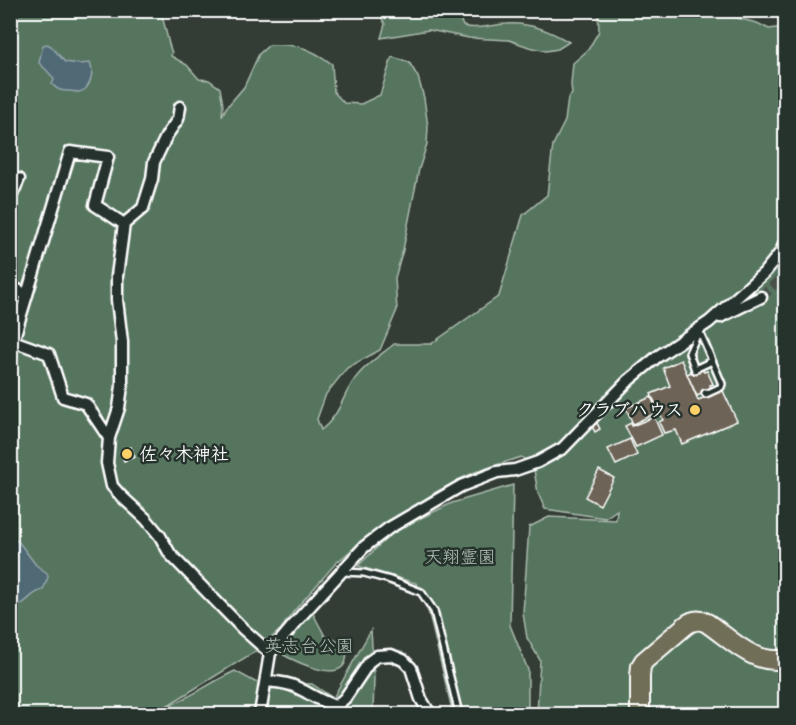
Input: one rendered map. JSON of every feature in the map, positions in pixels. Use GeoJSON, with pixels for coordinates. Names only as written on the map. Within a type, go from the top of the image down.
{"type":"FeatureCollection","features":[{"type":"Feature","properties":{"kind":"main road"},"geometry":{"type":"LineString","coordinates":[[640,714],[642,664],[693,621],[707,623],[743,650],[759,657],[771,660],[786,659]]}},
{"type":"Feature","properties":{"kind":"street"},"geometry":{"type":"LineString","coordinates":[[180,107],[178,119],[153,162],[152,179],[143,208],[124,224],[117,276],[117,300],[122,342],[122,386],[119,408],[109,438],[107,463],[112,486],[146,519],[160,536],[170,554],[243,629],[270,653]]}},
{"type":"Feature","properties":{"kind":"street"},"geometry":{"type":"LineString","coordinates":[[109,438],[86,404],[63,397],[49,354],[13,341],[70,152],[108,157],[95,205],[124,224]]}},
{"type":"Feature","properties":{"kind":"street"},"geometry":{"type":"LineString","coordinates":[[10,199],[19,179]]}},
{"type":"Feature","properties":{"kind":"street"},"geometry":{"type":"LineString","coordinates":[[260,714],[270,653],[364,547],[389,528],[461,486],[497,472],[515,470],[538,462],[563,448],[628,380],[657,357],[699,330],[764,273],[781,252],[786,240]]}},
{"type":"Feature","properties":{"kind":"street"},"geometry":{"type":"LineString","coordinates":[[10,286],[27,295]]}},
{"type":"Feature","properties":{"kind":"street"},"geometry":{"type":"LineString","coordinates":[[709,322],[761,297]]}},
{"type":"Feature","properties":{"kind":"street"},"geometry":{"type":"LineString","coordinates":[[266,681],[294,686],[326,704],[336,706],[345,698],[370,661],[377,656],[391,655],[403,660],[411,668],[421,699],[430,714]]}},
{"type":"Feature","properties":{"kind":"lane"},"geometry":{"type":"LineString","coordinates":[[699,330],[689,353],[695,369],[712,361]]}},
{"type":"Feature","properties":{"kind":"lane"},"geometry":{"type":"LineString","coordinates":[[699,330],[722,384],[705,393]]}},
{"type":"Feature","properties":{"kind":"lane"},"geometry":{"type":"LineString","coordinates":[[342,571],[364,573],[421,592],[434,611],[459,714]]}},
{"type":"Feature","properties":{"kind":"green space"},"geometry":{"type":"Polygon","coordinates":[[[10,11],[161,11],[171,56],[187,65],[199,79],[209,80],[220,88],[222,116],[244,87],[259,54],[269,45],[302,48],[332,64],[334,92],[344,103],[361,104],[380,95],[392,57],[409,62],[418,77],[428,127],[427,144],[419,169],[395,278],[397,310],[380,350],[347,368],[326,394],[317,419],[321,430],[338,410],[358,375],[394,344],[431,344],[499,296],[523,215],[547,195],[553,145],[565,121],[568,98],[572,94],[573,63],[588,50],[599,31],[598,11],[717,11],[769,29],[785,25],[785,714],[537,714],[540,660],[527,638],[523,613],[529,527],[549,517],[616,520],[617,510],[605,518],[545,509],[538,493],[533,464],[521,457],[475,472],[436,492],[386,524],[336,563],[281,629],[256,651],[165,707],[183,700],[235,671],[255,682],[312,684],[333,698],[371,630],[374,678],[373,714],[11,714],[10,11]]]}},
{"type":"Feature","properties":{"kind":"green space"},"geometry":{"type":"Polygon","coordinates":[[[378,11],[457,11],[463,26],[523,24],[554,34],[569,42],[558,49],[546,51],[509,40],[469,38],[429,30],[381,38],[385,24],[378,11]]]}},
{"type":"Feature","properties":{"kind":"green space","name":"天翔霊園"},"geometry":{"type":"Polygon","coordinates":[[[513,485],[510,625],[528,670],[528,714],[453,714],[429,614],[416,583],[358,566],[394,531],[452,503],[513,485]]]}},
{"type":"Feature","properties":{"kind":"green space","name":"英志台公園"},"geometry":{"type":"Polygon","coordinates":[[[311,610],[325,636],[346,648],[346,661],[341,668],[332,671],[321,670],[297,662],[278,652],[311,610]]]}},
{"type":"Feature","properties":{"kind":"water"},"geometry":{"type":"Polygon","coordinates":[[[47,44],[65,62],[90,63],[89,84],[83,91],[64,91],[52,84],[53,77],[39,63],[43,45],[47,44]]]}},
{"type":"Feature","properties":{"kind":"water"},"geometry":{"type":"Polygon","coordinates":[[[11,539],[18,541],[48,577],[43,590],[15,607],[10,607],[11,539]]]}},
{"type":"Feature","properties":{"kind":"building","name":"クラブハウス"},"geometry":{"type":"Polygon","coordinates":[[[681,360],[698,400],[723,391],[737,421],[682,444],[676,430],[664,433],[659,422],[663,420],[651,394],[670,386],[663,368],[681,360]]]}},
{"type":"Feature","properties":{"kind":"building"},"geometry":{"type":"Polygon","coordinates":[[[701,368],[704,372],[707,371],[713,384],[710,385],[711,389],[697,396],[687,374],[701,368]]]}},
{"type":"Feature","properties":{"kind":"building"},"geometry":{"type":"Polygon","coordinates":[[[651,397],[658,412],[633,424],[626,408],[651,397]]]}},
{"type":"Feature","properties":{"kind":"building"},"geometry":{"type":"Polygon","coordinates":[[[654,417],[662,435],[636,447],[625,426],[631,423],[632,426],[654,417]]]}},
{"type":"Feature","properties":{"kind":"building"},"geometry":{"type":"Polygon","coordinates":[[[597,423],[600,429],[595,432],[592,426],[597,423]]]}},
{"type":"Feature","properties":{"kind":"building"},"geometry":{"type":"Polygon","coordinates":[[[630,439],[637,455],[616,465],[608,449],[630,439]]]}},
{"type":"Feature","properties":{"kind":"building","name":"佐々木神社"},"geometry":{"type":"Polygon","coordinates":[[[131,447],[135,457],[124,461],[120,452],[131,447]]]}},
{"type":"Feature","properties":{"kind":"building"},"geometry":{"type":"Polygon","coordinates":[[[599,470],[614,478],[600,505],[585,497],[599,470]]]}},
{"type":"Feature","properties":{"kind":"tunnel"},"geometry":{"type":"LineString","coordinates":[[761,297],[786,274]]}},
{"type":"Feature","properties":{"kind":"place","name":"クラブハウス"},"geometry":{"type":"Point","coordinates":[695,410]}},
{"type":"Feature","properties":{"kind":"place","name":"佐々木神社"},"geometry":{"type":"Point","coordinates":[127,454]}}]}
